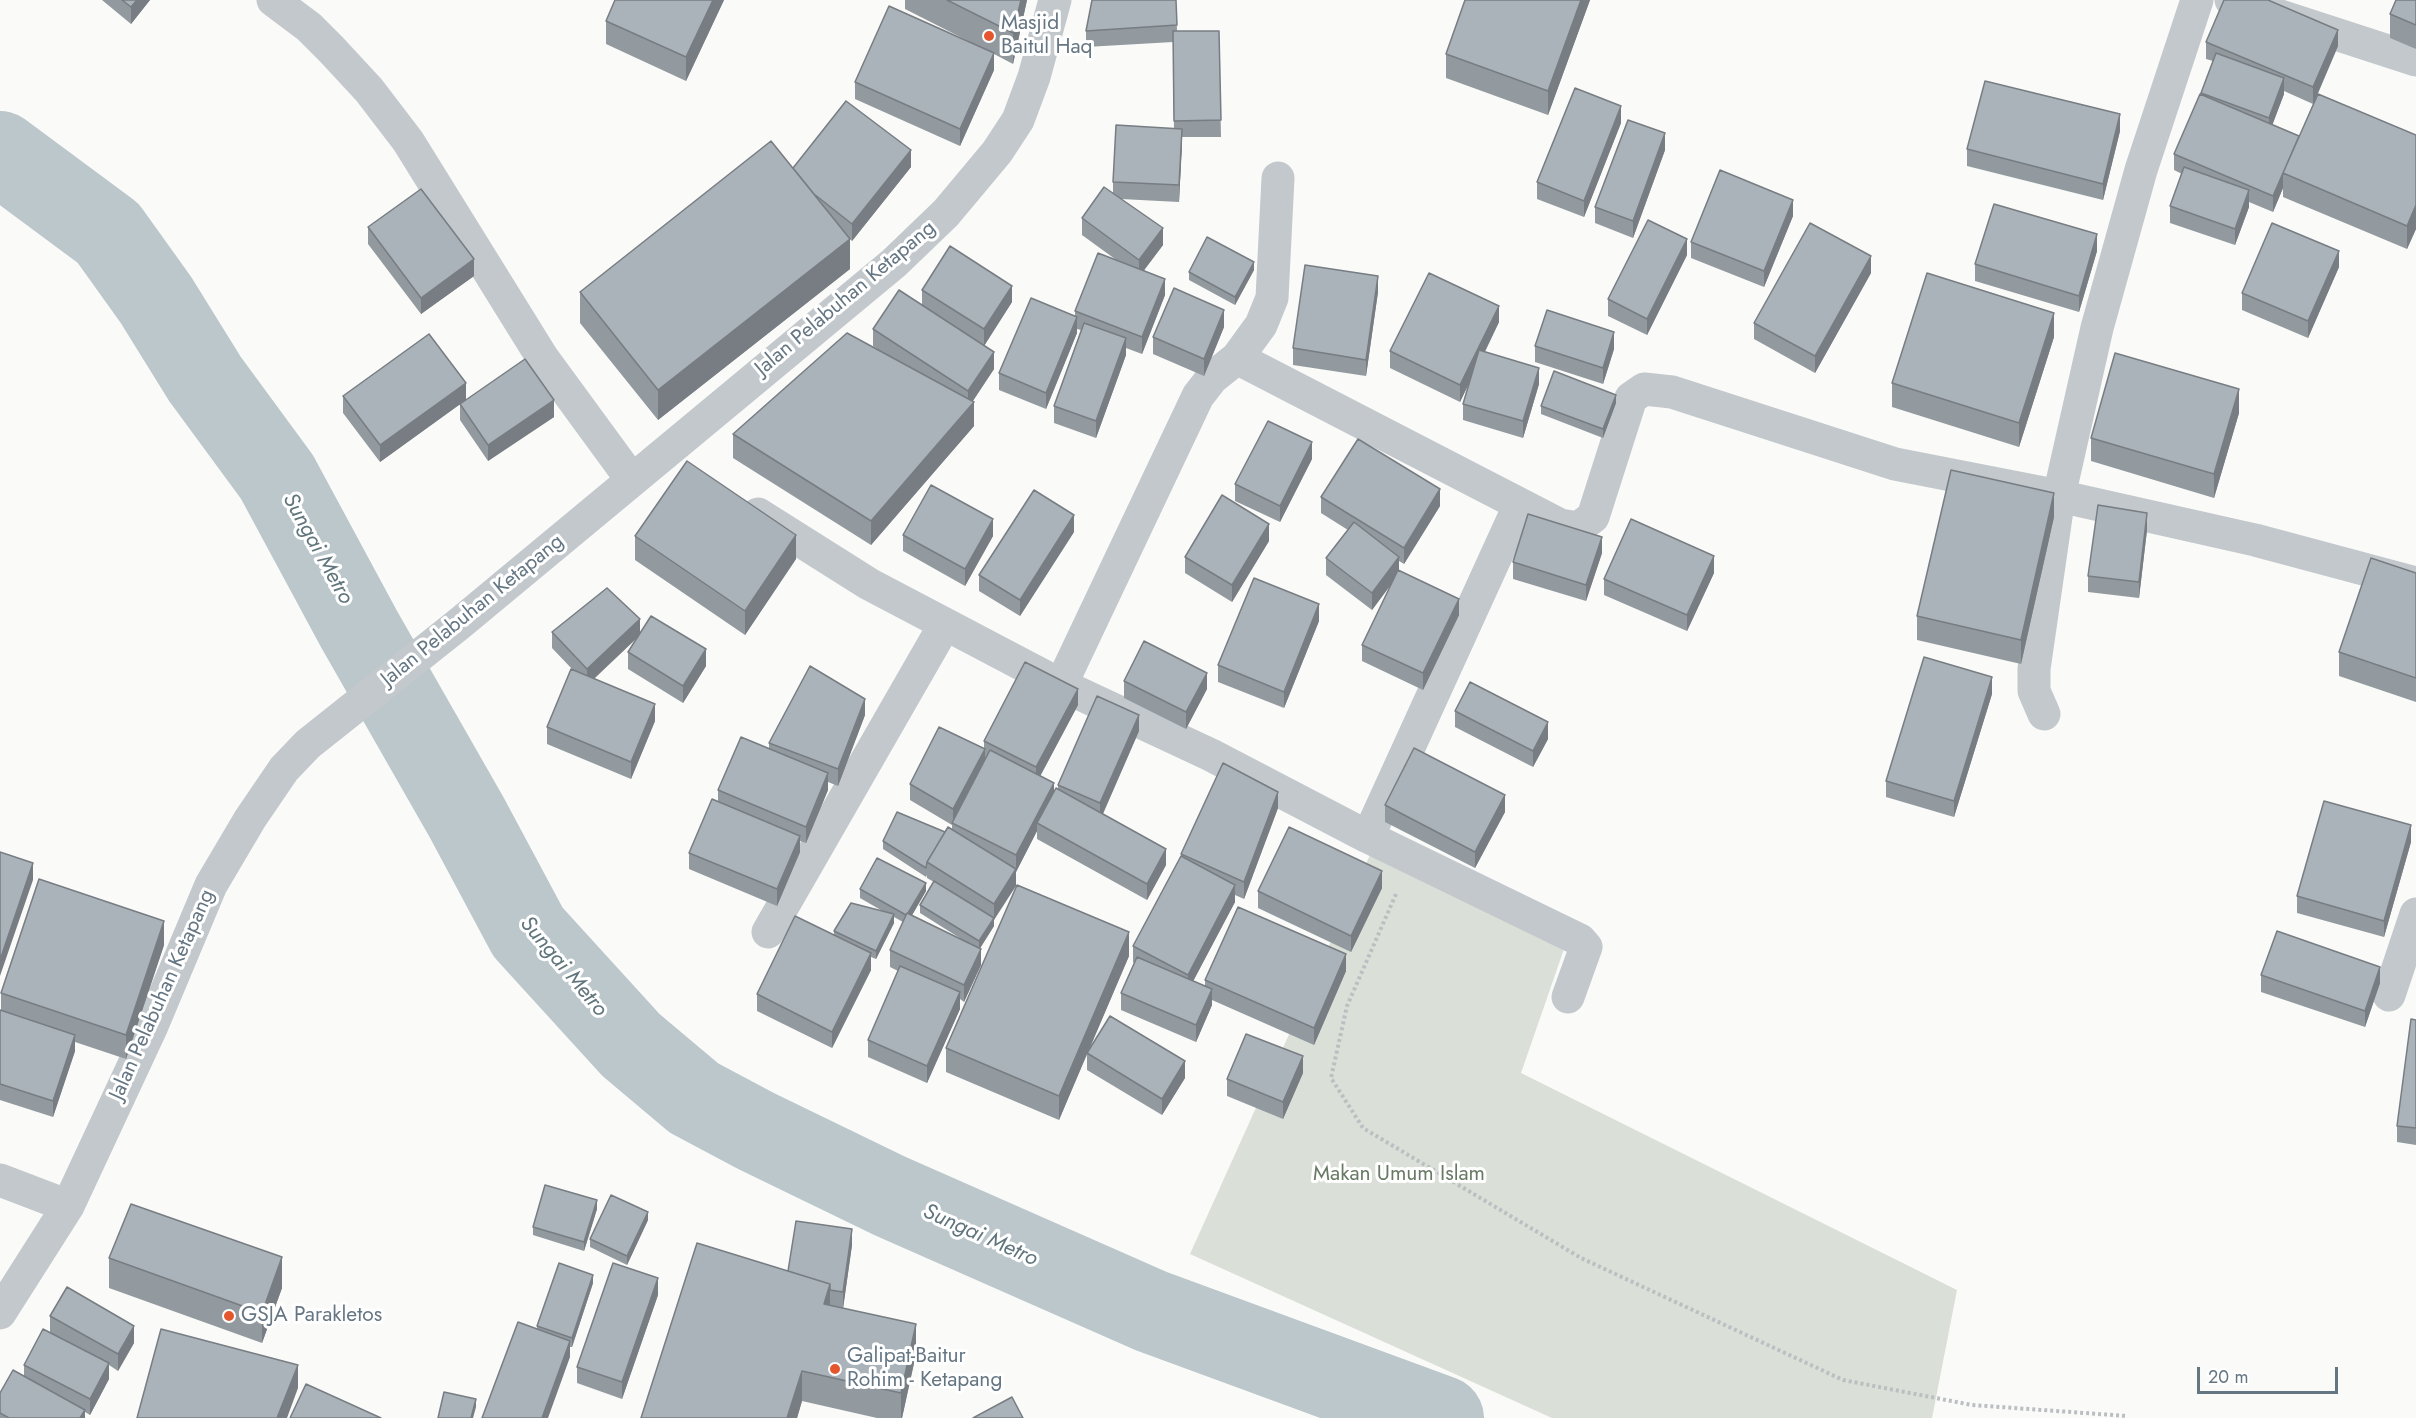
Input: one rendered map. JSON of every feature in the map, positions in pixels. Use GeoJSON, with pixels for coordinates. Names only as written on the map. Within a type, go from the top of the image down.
{"type":"FeatureCollection","features":[{"type":"Feature","properties":{"kind":"street"},"geometry":{"type":"LineString","coordinates":[[273,0],[309,27],[331,49],[369,90],[408,141],[542,357],[632,480]]}},
{"type":"Feature","properties":{"kind":"street","name":"Jalan Pelabuhan Ketapang"},"geometry":{"type":"LineString","coordinates":[[0,1313],[68,1206],[151,1028],[211,885],[284,769],[308,744],[459,624],[632,480],[676,462],[946,213],[997,152],[1018,120],[1034,77],[1055,0]]}},
{"type":"Feature","properties":{"kind":"street"},"geometry":{"type":"LineString","coordinates":[[2044,714],[2034,691],[2034,669],[2059,496],[2097,328],[2141,170],[2197,0]]}},
{"type":"Feature","properties":{"kind":"street"},"geometry":{"type":"LineString","coordinates":[[2231,0],[2416,60]]}},
{"type":"Feature","properties":{"kind":"street"},"geometry":{"type":"LineString","coordinates":[[1061,685],[1198,396],[1212,378],[1237,358],[1261,325],[1272,298],[1278,178]]}},
{"type":"Feature","properties":{"kind":"street"},"geometry":{"type":"LineString","coordinates":[[1237,358],[1519,506],[1560,525],[1578,528],[1591,519],[1631,398],[1644,389],[1671,392],[1895,464],[2059,496],[2255,540],[2416,583]]}},
{"type":"Feature","properties":{"kind":"street"},"geometry":{"type":"LineString","coordinates":[[729,496],[869,584],[1061,685],[1211,754],[1368,837],[1580,940],[1586,947],[1568,997]]}},
{"type":"Feature","properties":{"kind":"street"},"geometry":{"type":"LineString","coordinates":[[1368,837],[1519,506]]}},
{"type":"Feature","properties":{"kind":"street"},"geometry":{"type":"LineString","coordinates":[[768,932],[945,624]]}},
{"type":"Feature","properties":{"kind":"street"},"geometry":{"type":"LineString","coordinates":[[2389,994],[2416,914]]}},
{"type":"Feature","properties":{"kind":"street"},"geometry":{"type":"LineString","coordinates":[[0,1180],[68,1206]]}},
{"type":"Feature","properties":{"kind":"path"},"geometry":{"type":"LineString","coordinates":[[1412,858],[1347,1006],[1331,1078],[1363,1128],[1581,1258],[1843,1380],[1972,1406],[2127,1416]]}},
{"type":"Feature","properties":{"kind":"green space","name":"Makan Umum Islam"},"geometry":{"type":"Polygon","coordinates":[[[1374,846],[1564,949],[1521,1073],[1957,1290],[1932,1418],[1552,1418],[1190,1254],[1374,846]]]}},
{"type":"Feature","properties":{"kind":"building"},"geometry":{"type":"Polygon","coordinates":[[[122,0],[137,0],[131,7],[122,0]]]}},
{"type":"Feature","properties":{"kind":"building"},"geometry":{"type":"Polygon","coordinates":[[[615,0],[713,0],[686,57],[606,21],[615,0]]]}},
{"type":"Feature","properties":{"kind":"building"},"geometry":{"type":"Polygon","coordinates":[[[947,0],[1021,0],[1013,33],[947,0]]]}},
{"type":"Feature","properties":{"kind":"building"},"geometry":{"type":"Polygon","coordinates":[[[1092,0],[1176,0],[1177,25],[1086,31],[1092,0]]]}},
{"type":"Feature","properties":{"kind":"building"},"geometry":{"type":"Polygon","coordinates":[[[1465,0],[1581,0],[1548,91],[1446,54],[1465,0]]]}},
{"type":"Feature","properties":{"kind":"building"},"geometry":{"type":"Polygon","coordinates":[[[2224,0],[2268,0],[2338,30],[2313,87],[2206,42],[2224,0]]]}},
{"type":"Feature","properties":{"kind":"building"},"geometry":{"type":"Polygon","coordinates":[[[2396,0],[2416,0],[2416,25],[2390,14],[2396,0]]]}},
{"type":"Feature","properties":{"kind":"building"},"geometry":{"type":"Polygon","coordinates":[[[889,6],[994,53],[960,129],[855,82],[889,6]]]}},
{"type":"Feature","properties":{"kind":"building"},"geometry":{"type":"Polygon","coordinates":[[[1173,31],[1219,31],[1221,120],[1174,121],[1173,31]]]}},
{"type":"Feature","properties":{"kind":"building"},"geometry":{"type":"Polygon","coordinates":[[[2216,53],[2284,78],[2269,118],[2201,93],[2216,53]]]}},
{"type":"Feature","properties":{"kind":"building"},"geometry":{"type":"Polygon","coordinates":[[[1985,81],[2120,114],[2103,184],[1967,149],[1985,81]]]}},
{"type":"Feature","properties":{"kind":"building"},"geometry":{"type":"Polygon","coordinates":[[[1575,88],[1621,106],[1584,201],[1537,182],[1575,88]]]}},
{"type":"Feature","properties":{"kind":"building"},"geometry":{"type":"Polygon","coordinates":[[[2200,94],[2299,136],[2273,196],[2174,154],[2200,94]]]}},
{"type":"Feature","properties":{"kind":"building"},"geometry":{"type":"Polygon","coordinates":[[[2318,94],[2416,135],[2416,205],[2407,226],[2283,173],[2318,94]]]}},
{"type":"Feature","properties":{"kind":"building"},"geometry":{"type":"Polygon","coordinates":[[[846,101],[911,150],[852,224],[814,194],[793,168],[846,101]]]}},
{"type":"Feature","properties":{"kind":"building"},"geometry":{"type":"Polygon","coordinates":[[[1628,120],[1665,133],[1633,221],[1595,207],[1628,120]]]}},
{"type":"Feature","properties":{"kind":"building"},"geometry":{"type":"Polygon","coordinates":[[[1116,125],[1182,129],[1179,185],[1113,182],[1116,125]]]}},
{"type":"Feature","properties":{"kind":"building"},"geometry":{"type":"Polygon","coordinates":[[[771,141],[850,239],[658,390],[580,292],[771,141]]]}},
{"type":"Feature","properties":{"kind":"building"},"geometry":{"type":"Polygon","coordinates":[[[2184,167],[2249,190],[2235,229],[2170,206],[2184,167]]]}},
{"type":"Feature","properties":{"kind":"building"},"geometry":{"type":"Polygon","coordinates":[[[1720,170],[1793,200],[1764,271],[1691,242],[1720,170]]]}},
{"type":"Feature","properties":{"kind":"building"},"geometry":{"type":"Polygon","coordinates":[[[1104,187],[1163,228],[1139,260],[1082,218],[1104,187]]]}},
{"type":"Feature","properties":{"kind":"building"},"geometry":{"type":"Polygon","coordinates":[[[421,189],[474,259],[421,298],[368,227],[421,189]]]}},
{"type":"Feature","properties":{"kind":"building"},"geometry":{"type":"Polygon","coordinates":[[[1994,204],[2097,234],[2079,296],[1975,264],[1994,204]]]}},
{"type":"Feature","properties":{"kind":"building"},"geometry":{"type":"Polygon","coordinates":[[[1648,220],[1687,239],[1647,319],[1608,299],[1648,220]]]}},
{"type":"Feature","properties":{"kind":"building"},"geometry":{"type":"Polygon","coordinates":[[[1810,223],[1871,256],[1815,356],[1754,323],[1810,223]]]}},
{"type":"Feature","properties":{"kind":"building"},"geometry":{"type":"Polygon","coordinates":[[[2272,223],[2339,251],[2308,321],[2242,293],[2272,223]]]}},
{"type":"Feature","properties":{"kind":"building"},"geometry":{"type":"Polygon","coordinates":[[[1207,237],[1254,262],[1235,297],[1189,272],[1207,237]]]}},
{"type":"Feature","properties":{"kind":"building"},"geometry":{"type":"Polygon","coordinates":[[[950,246],[1012,286],[984,329],[922,290],[950,246]]]}},
{"type":"Feature","properties":{"kind":"building"},"geometry":{"type":"Polygon","coordinates":[[[1098,253],[1165,279],[1142,337],[1075,311],[1098,253]]]}},
{"type":"Feature","properties":{"kind":"building"},"geometry":{"type":"Polygon","coordinates":[[[1305,265],[1378,276],[1366,360],[1293,348],[1305,265]]]}},
{"type":"Feature","properties":{"kind":"building"},"geometry":{"type":"Polygon","coordinates":[[[1429,273],[1499,306],[1460,385],[1390,351],[1429,273]]]}},
{"type":"Feature","properties":{"kind":"building"},"geometry":{"type":"Polygon","coordinates":[[[1927,273],[2054,313],[2019,423],[1892,383],[1927,273]]]}},
{"type":"Feature","properties":{"kind":"building"},"geometry":{"type":"Polygon","coordinates":[[[1174,288],[1224,310],[1204,359],[1153,337],[1174,288]]]}},
{"type":"Feature","properties":{"kind":"building"},"geometry":{"type":"Polygon","coordinates":[[[899,290],[994,352],[968,391],[873,329],[899,290]]]}},
{"type":"Feature","properties":{"kind":"building"},"geometry":{"type":"Polygon","coordinates":[[[1031,298],[1077,317],[1046,393],[999,373],[1031,298]]]}},
{"type":"Feature","properties":{"kind":"building"},"geometry":{"type":"Polygon","coordinates":[[[1547,310],[1614,332],[1603,368],[1535,346],[1547,310]]]}},
{"type":"Feature","properties":{"kind":"building"},"geometry":{"type":"Polygon","coordinates":[[[1084,323],[1126,338],[1096,421],[1054,406],[1084,323]]]}},
{"type":"Feature","properties":{"kind":"building"},"geometry":{"type":"Polygon","coordinates":[[[847,333],[974,402],[871,521],[733,434],[847,333]]]}},
{"type":"Feature","properties":{"kind":"building"},"geometry":{"type":"Polygon","coordinates":[[[429,334],[466,383],[380,445],[343,396],[429,334]]]}},
{"type":"Feature","properties":{"kind":"building"},"geometry":{"type":"Polygon","coordinates":[[[1479,350],[1539,368],[1523,421],[1463,404],[1479,350]]]}},
{"type":"Feature","properties":{"kind":"building"},"geometry":{"type":"Polygon","coordinates":[[[2115,353],[2239,389],[2214,474],[2091,438],[2115,353]]]}},
{"type":"Feature","properties":{"kind":"building"},"geometry":{"type":"Polygon","coordinates":[[[525,359],[554,400],[488,445],[460,404],[525,359]]]}},
{"type":"Feature","properties":{"kind":"building"},"geometry":{"type":"Polygon","coordinates":[[[1554,371],[1616,395],[1603,429],[1541,406],[1554,371]]]}},
{"type":"Feature","properties":{"kind":"building"},"geometry":{"type":"Polygon","coordinates":[[[1268,421],[1312,442],[1280,506],[1235,484],[1268,421]]]}},
{"type":"Feature","properties":{"kind":"building"},"geometry":{"type":"Polygon","coordinates":[[[1358,439],[1440,489],[1404,548],[1321,497],[1358,439]]]}},
{"type":"Feature","properties":{"kind":"building"},"geometry":{"type":"Polygon","coordinates":[[[687,461],[796,535],[745,611],[635,536],[687,461]]]}},
{"type":"Feature","properties":{"kind":"building"},"geometry":{"type":"Polygon","coordinates":[[[1951,470],[2054,493],[2021,640],[1917,616],[1951,470]]]}},
{"type":"Feature","properties":{"kind":"building"},"geometry":{"type":"Polygon","coordinates":[[[931,485],[993,519],[965,569],[903,535],[931,485]]]}},
{"type":"Feature","properties":{"kind":"building"},"geometry":{"type":"Polygon","coordinates":[[[1034,490],[1074,515],[1020,600],[979,575],[1034,490]]]}},
{"type":"Feature","properties":{"kind":"building"},"geometry":{"type":"Polygon","coordinates":[[[1222,495],[1269,524],[1232,585],[1185,557],[1222,495]]]}},
{"type":"Feature","properties":{"kind":"building"},"geometry":{"type":"Polygon","coordinates":[[[2098,505],[2147,513],[2139,582],[2088,576],[2098,505]]]}},
{"type":"Feature","properties":{"kind":"building"},"geometry":{"type":"Polygon","coordinates":[[[1528,514],[1602,537],[1586,585],[1513,562],[1528,514]]]}},
{"type":"Feature","properties":{"kind":"building"},"geometry":{"type":"Polygon","coordinates":[[[1631,519],[1714,556],[1687,615],[1604,579],[1631,519]]]}},
{"type":"Feature","properties":{"kind":"building"},"geometry":{"type":"Polygon","coordinates":[[[1354,522],[1399,557],[1372,593],[1326,558],[1354,522]]]}},
{"type":"Feature","properties":{"kind":"building"},"geometry":{"type":"Polygon","coordinates":[[[2371,558],[2416,573],[2416,678],[2339,652],[2371,558]]]}},
{"type":"Feature","properties":{"kind":"building"},"geometry":{"type":"Polygon","coordinates":[[[1398,570],[1459,599],[1423,673],[1362,645],[1398,570]]]}},
{"type":"Feature","properties":{"kind":"building"},"geometry":{"type":"Polygon","coordinates":[[[1254,578],[1319,604],[1284,692],[1218,665],[1254,578]]]}},
{"type":"Feature","properties":{"kind":"building"},"geometry":{"type":"Polygon","coordinates":[[[607,588],[640,619],[587,669],[552,632],[607,588]]]}},
{"type":"Feature","properties":{"kind":"building"},"geometry":{"type":"Polygon","coordinates":[[[651,616],[706,649],[683,686],[628,652],[651,616]]]}},
{"type":"Feature","properties":{"kind":"building"},"geometry":{"type":"Polygon","coordinates":[[[1144,641],[1207,673],[1186,712],[1124,681],[1144,641]]]}},
{"type":"Feature","properties":{"kind":"building"},"geometry":{"type":"Polygon","coordinates":[[[1924,657],[1992,677],[1954,801],[1886,781],[1924,657]]]}},
{"type":"Feature","properties":{"kind":"building"},"geometry":{"type":"Polygon","coordinates":[[[1025,662],[1078,689],[1036,767],[984,741],[1025,662]]]}},
{"type":"Feature","properties":{"kind":"building"},"geometry":{"type":"Polygon","coordinates":[[[810,666],[865,699],[838,769],[769,743],[810,666]]]}},
{"type":"Feature","properties":{"kind":"building"},"geometry":{"type":"Polygon","coordinates":[[[571,669],[655,704],[631,762],[547,727],[571,669]]]}},
{"type":"Feature","properties":{"kind":"building"},"geometry":{"type":"Polygon","coordinates":[[[1470,682],[1548,722],[1533,751],[1455,711],[1470,682]]]}},
{"type":"Feature","properties":{"kind":"building"},"geometry":{"type":"Polygon","coordinates":[[[1097,696],[1139,715],[1100,803],[1058,785],[1097,696]]]}},
{"type":"Feature","properties":{"kind":"building"},"geometry":{"type":"Polygon","coordinates":[[[939,727],[985,749],[953,809],[910,784],[939,727]]]}},
{"type":"Feature","properties":{"kind":"building"},"geometry":{"type":"Polygon","coordinates":[[[741,737],[828,773],[806,827],[718,790],[741,737]]]}},
{"type":"Feature","properties":{"kind":"building"},"geometry":{"type":"Polygon","coordinates":[[[1414,748],[1505,795],[1475,852],[1385,805],[1414,748]]]}},
{"type":"Feature","properties":{"kind":"building"},"geometry":{"type":"Polygon","coordinates":[[[990,750],[1054,783],[1016,855],[952,823],[990,750]]]}},
{"type":"Feature","properties":{"kind":"building"},"geometry":{"type":"Polygon","coordinates":[[[1223,763],[1278,792],[1244,882],[1181,854],[1223,763]]]}},
{"type":"Feature","properties":{"kind":"building"},"geometry":{"type":"Polygon","coordinates":[[[1056,788],[1166,849],[1147,884],[1037,823],[1056,788]]]}},
{"type":"Feature","properties":{"kind":"building"},"geometry":{"type":"Polygon","coordinates":[[[712,799],[800,836],[777,889],[689,853],[712,799]]]}},
{"type":"Feature","properties":{"kind":"building"},"geometry":{"type":"Polygon","coordinates":[[[2324,801],[2411,825],[2384,921],[2297,896],[2324,801]]]}},
{"type":"Feature","properties":{"kind":"building"},"geometry":{"type":"Polygon","coordinates":[[[897,812],[945,832],[927,862],[926,868],[883,841],[897,812]]]}},
{"type":"Feature","properties":{"kind":"building"},"geometry":{"type":"Polygon","coordinates":[[[948,827],[1016,869],[994,904],[927,862],[948,827]]]}},
{"type":"Feature","properties":{"kind":"building"},"geometry":{"type":"Polygon","coordinates":[[[1289,827],[1382,871],[1351,936],[1258,891],[1289,827]]]}},
{"type":"Feature","properties":{"kind":"building"},"geometry":{"type":"Polygon","coordinates":[[[0,852],[33,863],[0,960],[0,852]]]}},
{"type":"Feature","properties":{"kind":"building"},"geometry":{"type":"Polygon","coordinates":[[[1181,856],[1235,885],[1188,975],[1133,946],[1181,856]]]}},
{"type":"Feature","properties":{"kind":"building"},"geometry":{"type":"Polygon","coordinates":[[[877,858],[926,883],[906,915],[860,889],[877,858]]]}},
{"type":"Feature","properties":{"kind":"building"},"geometry":{"type":"Polygon","coordinates":[[[39,879],[164,921],[126,1035],[1,993],[39,879]]]}},
{"type":"Feature","properties":{"kind":"building"},"geometry":{"type":"Polygon","coordinates":[[[934,881],[994,918],[979,941],[920,905],[934,881]]]}},
{"type":"Feature","properties":{"kind":"building"},"geometry":{"type":"Polygon","coordinates":[[[1017,885],[1129,932],[1059,1096],[946,1048],[1017,885]]]}},
{"type":"Feature","properties":{"kind":"building"},"geometry":{"type":"Polygon","coordinates":[[[851,903],[894,914],[876,951],[834,931],[851,903]]]}},
{"type":"Feature","properties":{"kind":"building"},"geometry":{"type":"Polygon","coordinates":[[[1238,907],[1346,954],[1314,1028],[1205,980],[1238,907]]]}},
{"type":"Feature","properties":{"kind":"building"},"geometry":{"type":"Polygon","coordinates":[[[907,913],[981,949],[964,985],[890,950],[907,913]]]}},
{"type":"Feature","properties":{"kind":"building"},"geometry":{"type":"Polygon","coordinates":[[[795,916],[871,953],[832,1032],[757,994],[795,916]]]}},
{"type":"Feature","properties":{"kind":"building"},"geometry":{"type":"Polygon","coordinates":[[[2277,931],[2380,967],[2365,1011],[2261,975],[2277,931]]]}},
{"type":"Feature","properties":{"kind":"building"},"geometry":{"type":"Polygon","coordinates":[[[1137,957],[1212,989],[1196,1025],[1121,993],[1137,957]]]}},
{"type":"Feature","properties":{"kind":"building"},"geometry":{"type":"Polygon","coordinates":[[[900,966],[960,992],[927,1066],[868,1040],[900,966]]]}},
{"type":"Feature","properties":{"kind":"building"},"geometry":{"type":"Polygon","coordinates":[[[0,1010],[75,1035],[53,1101],[0,1084],[0,1010]]]}},
{"type":"Feature","properties":{"kind":"building"},"geometry":{"type":"Polygon","coordinates":[[[1110,1016],[1185,1061],[1162,1099],[1087,1053],[1110,1016]]]}},
{"type":"Feature","properties":{"kind":"building"},"geometry":{"type":"Polygon","coordinates":[[[2411,1019],[2416,1020],[2416,1128],[2397,1126],[2411,1019]]]}},
{"type":"Feature","properties":{"kind":"building"},"geometry":{"type":"Polygon","coordinates":[[[1246,1034],[1303,1056],[1283,1102],[1227,1079],[1246,1034]]]}},
{"type":"Feature","properties":{"kind":"building"},"geometry":{"type":"Polygon","coordinates":[[[545,1185],[597,1200],[584,1242],[533,1227],[545,1185]]]}},
{"type":"Feature","properties":{"kind":"building"},"geometry":{"type":"Polygon","coordinates":[[[611,1195],[648,1212],[627,1256],[590,1239],[611,1195]]]}},
{"type":"Feature","properties":{"kind":"building"},"geometry":{"type":"Polygon","coordinates":[[[131,1204],[282,1257],[262,1313],[109,1258],[131,1204]]]}},
{"type":"Feature","properties":{"kind":"building"},"geometry":{"type":"Polygon","coordinates":[[[796,1221],[852,1229],[843,1292],[830,1290],[830,1284],[788,1271],[796,1221]]]}},
{"type":"Feature","properties":{"kind":"building"},"geometry":{"type":"Polygon","coordinates":[[[697,1243],[830,1284],[824,1304],[916,1324],[901,1393],[802,1371],[787,1418],[641,1418],[697,1243]]]}},
{"type":"Feature","properties":{"kind":"building"},"geometry":{"type":"Polygon","coordinates":[[[559,1263],[593,1275],[572,1338],[537,1326],[559,1263]]]}},
{"type":"Feature","properties":{"kind":"building"},"geometry":{"type":"Polygon","coordinates":[[[613,1263],[658,1278],[622,1382],[577,1367],[613,1263]]]}},
{"type":"Feature","properties":{"kind":"building"},"geometry":{"type":"Polygon","coordinates":[[[67,1287],[134,1326],[118,1354],[50,1316],[67,1287]]]}},
{"type":"Feature","properties":{"kind":"building"},"geometry":{"type":"Polygon","coordinates":[[[518,1322],[570,1341],[542,1418],[482,1418],[518,1322]]]}},
{"type":"Feature","properties":{"kind":"building"},"geometry":{"type":"Polygon","coordinates":[[[43,1329],[109,1363],[90,1399],[24,1365],[43,1329]]]}},
{"type":"Feature","properties":{"kind":"building"},"geometry":{"type":"Polygon","coordinates":[[[161,1329],[298,1365],[277,1418],[137,1418],[161,1329]]]}},
{"type":"Feature","properties":{"kind":"building"},"geometry":{"type":"Polygon","coordinates":[[[13,1370],[85,1410],[80,1418],[9,1418],[0,1413],[0,1393],[13,1370]]]}},
{"type":"Feature","properties":{"kind":"building"},"geometry":{"type":"Polygon","coordinates":[[[306,1384],[381,1418],[290,1418],[306,1384]]]}},
{"type":"Feature","properties":{"kind":"building"},"geometry":{"type":"Polygon","coordinates":[[[444,1392],[476,1399],[471,1418],[438,1418],[444,1392]]]}},
{"type":"Feature","properties":{"kind":"building"},"geometry":{"type":"Polygon","coordinates":[[[1012,1397],[1023,1418],[973,1418],[1012,1397]]]}},
{"type":"Feature","properties":{"kind":"waterway","name":"Sungai Metro"},"geometry":{"type":"LineString","coordinates":[[0,153],[108,233],[156,300],[205,379],[277,477],[528,932],[631,1045],[694,1098],[890,1196],[1151,1311],[1442,1418]]}},
{"type":"Feature","properties":{"kind":"place","name":"Masjid Baitul Haq"},"geometry":{"type":"Point","coordinates":[989,36]}},
{"type":"Feature","properties":{"kind":"place","name":"GSJA Parakletos"},"geometry":{"type":"Point","coordinates":[229,1316]}},
{"type":"Feature","properties":{"kind":"place","name":"Galipat-Baitur Rohim - Ketapang"},"geometry":{"type":"Point","coordinates":[835,1369]}}]}
